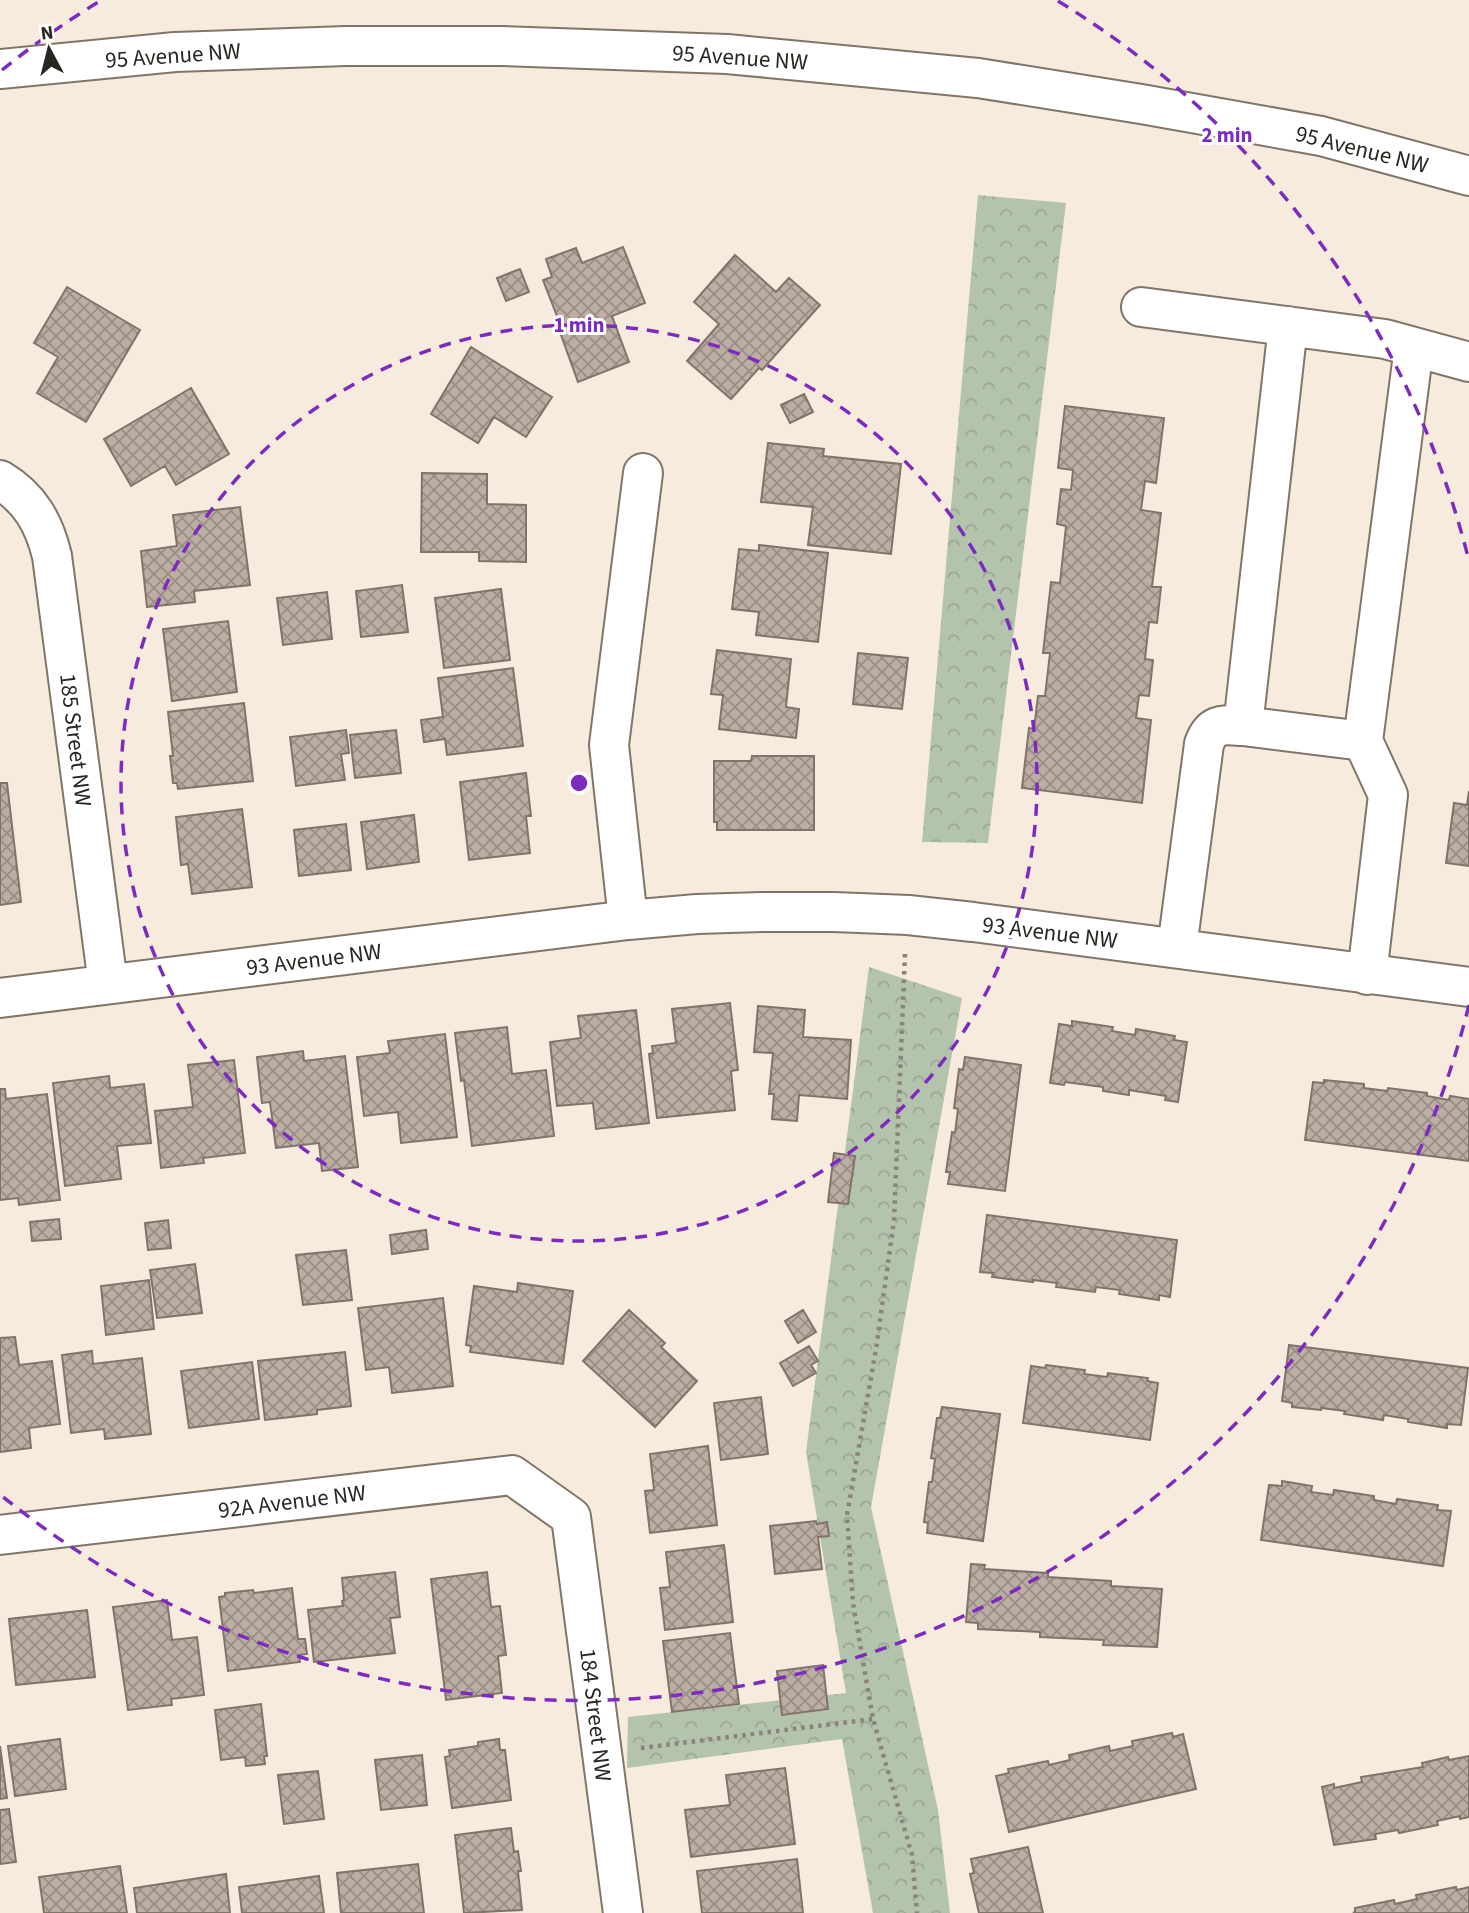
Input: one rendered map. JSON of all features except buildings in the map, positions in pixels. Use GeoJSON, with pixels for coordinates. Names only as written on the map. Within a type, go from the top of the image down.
{"type":"FeatureCollection","features":[{"type":"Feature","properties":{"kind":"street","name":"95 Avenue NW"},"geometry":{"type":"LineString","coordinates":[[0,69],[175,52],[346,46],[502,46],[727,54],[978,78],[1141,104],[1321,136],[1469,176]]}},
{"type":"Feature","properties":{"kind":"street"},"geometry":{"type":"LineString","coordinates":[[1141,307],[1385,339],[1469,362]]}},
{"type":"Feature","properties":{"kind":"street"},"geometry":{"type":"LineString","coordinates":[[1244,726],[1288,326]]}},
{"type":"Feature","properties":{"kind":"street"},"geometry":{"type":"LineString","coordinates":[[1367,975],[1388,795],[1363,741],[1414,347]]}},
{"type":"Feature","properties":{"kind":"street"},"geometry":{"type":"LineString","coordinates":[[628,920],[609,745],[643,473]]}},
{"type":"Feature","properties":{"kind":"street","name":"185 Street NW"},"geometry":{"type":"LineString","coordinates":[[14,491],[40,518],[52,556],[108,984]]}},
{"type":"Feature","properties":{"kind":"street"},"geometry":{"type":"LineString","coordinates":[[1177,948],[1204,744],[1208,733],[1217,726],[1244,726],[1363,741]]}},
{"type":"Feature","properties":{"kind":"street","name":"93 Avenue NW"},"geometry":{"type":"LineString","coordinates":[[0,998],[628,920],[749,912],[859,913],[973,922],[1469,987]]}},
{"type":"Feature","properties":{"kind":"street","name":"92A Avenue NW"},"geometry":{"type":"LineString","coordinates":[[0,1535],[512,1475],[571,1517]]}},
{"type":"Feature","properties":{"kind":"street","name":"184 Street NW"},"geometry":{"type":"LineString","coordinates":[[571,1517],[623,1913]]}},
{"type":"Feature","properties":{"kind":"path"},"geometry":{"type":"LineString","coordinates":[[905,954],[894,1220],[876,1349],[847,1515],[853,1603],[873,1718],[912,1855],[917,1913]]}},
{"type":"Feature","properties":{"kind":"path"},"geometry":{"type":"LineString","coordinates":[[601,1753],[873,1718]]}},
{"type":"Feature","properties":{"kind":"green space"},"geometry":{"type":"Polygon","coordinates":[[[978,195],[1066,203],[988,843],[922,842],[978,195]]]}},
{"type":"Feature","properties":{"kind":"green space"},"geometry":{"type":"Polygon","coordinates":[[[869,967],[962,998],[871,1507],[938,1810],[950,1913],[873,1913],[842,1739],[627,1768],[628,1717],[846,1693],[806,1452],[869,967]]]}}]}
